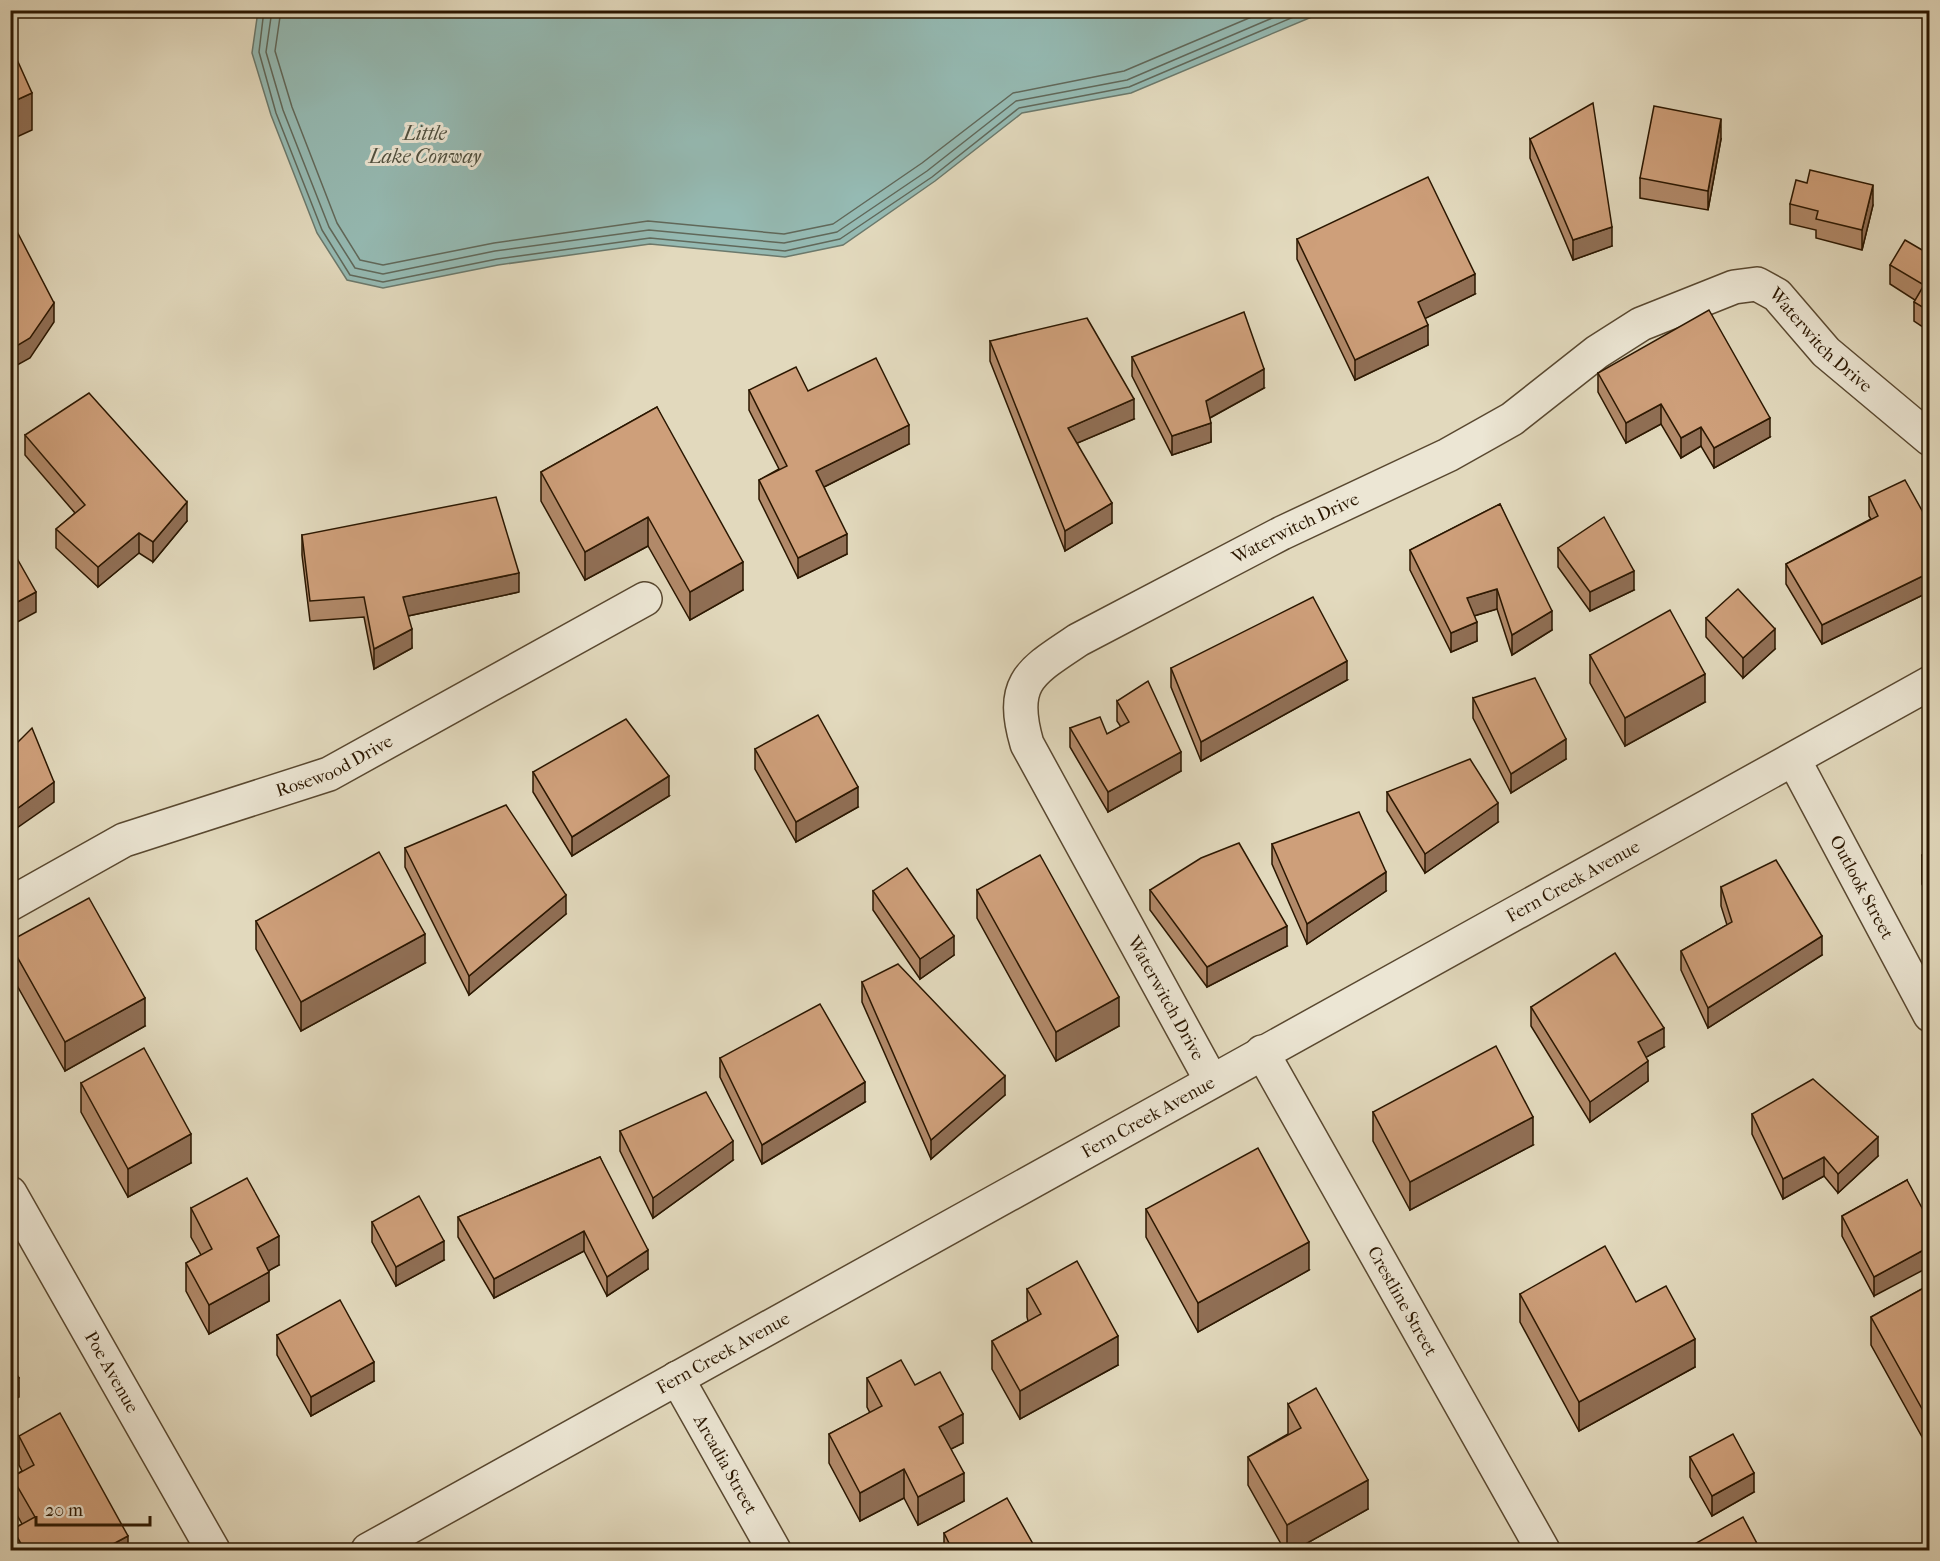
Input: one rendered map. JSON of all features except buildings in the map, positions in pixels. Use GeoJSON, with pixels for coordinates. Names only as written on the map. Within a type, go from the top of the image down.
{"type":"FeatureCollection","features":[{"type":"Feature","properties":{"kind":"street","name":"Waterwitch Drive"},"geometry":{"type":"LineString","coordinates":[[1211,1080],[1027,744],[1018,716],[1023,684],[1046,661],[1078,640],[1282,533],[1448,455],[1512,419],[1597,352],[1641,324],[1734,287],[1757,284],[1777,295],[1826,352],[1929,439]]}},
{"type":"Feature","properties":{"kind":"street","name":"Rosewood Drive"},"geometry":{"type":"LineString","coordinates":[[10,904],[124,840],[329,774],[645,599]]}},
{"type":"Feature","properties":{"kind":"street","name":"Fern Creek Avenue"},"geometry":{"type":"LineString","coordinates":[[368,1551],[1211,1080],[1794,760],[1929,683]]}},
{"type":"Feature","properties":{"kind":"street","name":"Outlook Street"},"geometry":{"type":"LineString","coordinates":[[1794,760],[1929,1015]]}},
{"type":"Feature","properties":{"kind":"street","name":"Crestline Street"},"geometry":{"type":"LineString","coordinates":[[1262,1052],[1543,1551]]}},
{"type":"Feature","properties":{"kind":"street","name":"Poe Avenue"},"geometry":{"type":"LineString","coordinates":[[10,1193],[213,1551]]}},
{"type":"Feature","properties":{"kind":"street","name":"Arcadia Street"},"geometry":{"type":"LineString","coordinates":[[677,1378],[774,1551]]}},
{"type":"Feature","properties":{"kind":"water","name":"Little Lake Conway"},"geometry":{"type":"Polygon","coordinates":[[[258,10],[1326,11],[1131,93],[1022,113],[935,181],[843,245],[785,257],[650,244],[498,265],[383,288],[347,280],[317,233],[271,115],[252,53],[258,10]]]}}]}
